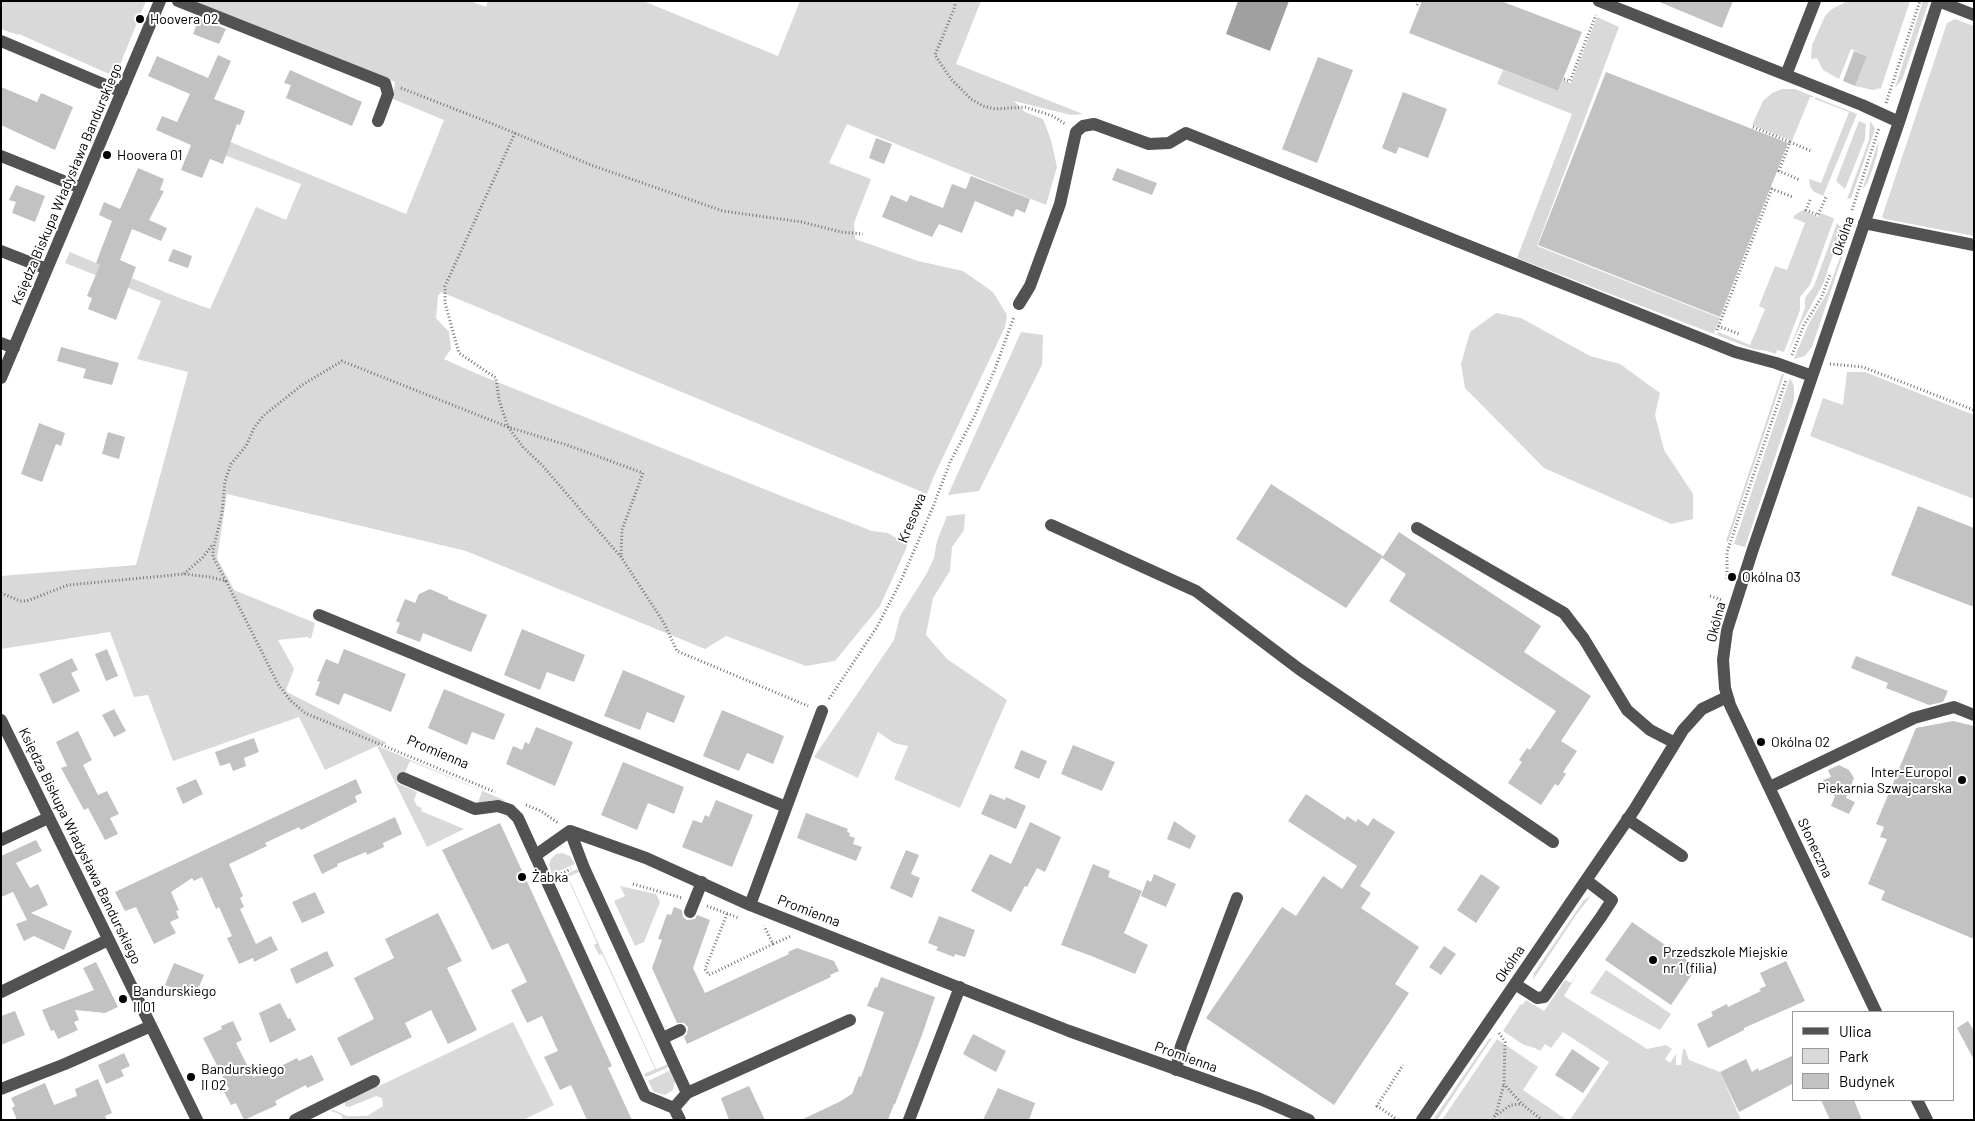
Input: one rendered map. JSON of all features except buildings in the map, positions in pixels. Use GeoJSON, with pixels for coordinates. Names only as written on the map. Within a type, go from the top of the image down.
{"type":"FeatureCollection","features":[{"type":"Feature","properties":{"kind":"street","name":"Księdza Biskupa Władysława Bandurskiego"},"geometry":{"type":"LineString","coordinates":[[1,378],[160,1]]}},
{"type":"Feature","properties":{"kind":"street"},"geometry":{"type":"LineString","coordinates":[[178,1],[385,84],[388,94],[378,121]]}},
{"type":"Feature","properties":{"kind":"street"},"geometry":{"type":"LineString","coordinates":[[1786,75],[1815,1]]}},
{"type":"Feature","properties":{"kind":"street"},"geometry":{"type":"LineString","coordinates":[[1938,1],[1974,15]]}},
{"type":"Feature","properties":{"kind":"street","name":"Okólna"},"geometry":{"type":"LineString","coordinates":[[1422,1120],[1627,819],[1683,730],[1698,713],[1727,697],[1723,660],[1728,630],[1938,1]]}},
{"type":"Feature","properties":{"kind":"street"},"geometry":{"type":"LineString","coordinates":[[1600,2],[1862,105],[1899,122]]}},
{"type":"Feature","properties":{"kind":"street"},"geometry":{"type":"LineString","coordinates":[[1,41],[122,92]]}},
{"type":"Feature","properties":{"kind":"street"},"geometry":{"type":"LineString","coordinates":[[1019,304],[1030,286],[1060,204],[1076,132],[1082,126],[1094,124],[1149,144],[1161,145],[1169,143],[1186,133],[1734,352],[1776,363],[1812,376]]}},
{"type":"Feature","properties":{"kind":"street"},"geometry":{"type":"LineString","coordinates":[[1,156],[81,188]]}},
{"type":"Feature","properties":{"kind":"street"},"geometry":{"type":"LineString","coordinates":[[1864,223],[1974,246]]}},
{"type":"Feature","properties":{"kind":"street"},"geometry":{"type":"LineString","coordinates":[[1,251],[47,269]]}},
{"type":"Feature","properties":{"kind":"street"},"geometry":{"type":"LineString","coordinates":[[1,343],[14,348]]}},
{"type":"Feature","properties":{"kind":"street"},"geometry":{"type":"LineString","coordinates":[[1051,526],[1196,591],[1299,669],[1552,842]]}},
{"type":"Feature","properties":{"kind":"street"},"geometry":{"type":"LineString","coordinates":[[1417,528],[1564,613],[1584,639],[1627,710],[1650,730],[1675,743]]}},
{"type":"Feature","properties":{"kind":"street"},"geometry":{"type":"LineString","coordinates":[[319,615],[786,807]]}},
{"type":"Feature","properties":{"kind":"street","name":"Słoneczna"},"geometry":{"type":"LineString","coordinates":[[1727,697],[1876,1011]]}},
{"type":"Feature","properties":{"kind":"street"},"geometry":{"type":"LineString","coordinates":[[1770,787],[1914,718],[1954,707],[1974,715]]}},
{"type":"Feature","properties":{"kind":"street"},"geometry":{"type":"LineString","coordinates":[[750,905],[822,711]]}},
{"type":"Feature","properties":{"kind":"street","name":"Księdza Biskupa Władysława Bandurskiego"},"geometry":{"type":"LineString","coordinates":[[1,720],[197,1120]]}},
{"type":"Feature","properties":{"kind":"street"},"geometry":{"type":"LineString","coordinates":[[403,778],[475,809],[498,806],[510,810],[518,818],[523,825],[645,1096],[677,1114],[687,1093],[850,1020]]}},
{"type":"Feature","properties":{"kind":"street"},"geometry":{"type":"LineString","coordinates":[[1,840],[48,818]]}},
{"type":"Feature","properties":{"kind":"street"},"geometry":{"type":"LineString","coordinates":[[1627,819],[1682,856]]}},
{"type":"Feature","properties":{"kind":"street"},"geometry":{"type":"LineString","coordinates":[[536,855],[570,831],[584,868],[687,1093]]}},
{"type":"Feature","properties":{"kind":"street","name":"Promienna"},"geometry":{"type":"LineString","coordinates":[[570,831],[646,858],[750,905],[960,986],[1069,1031],[1260,1099],[1310,1120]]}},
{"type":"Feature","properties":{"kind":"street"},"geometry":{"type":"LineString","coordinates":[[1515,984],[1537,998],[1544,997],[1612,900],[1586,880]]}},
{"type":"Feature","properties":{"kind":"street"},"geometry":{"type":"LineString","coordinates":[[692,907],[702,882]]}},
{"type":"Feature","properties":{"kind":"street"},"geometry":{"type":"LineString","coordinates":[[1176,1070],[1181,1046],[1237,898]]}},
{"type":"Feature","properties":{"kind":"street"},"geometry":{"type":"LineString","coordinates":[[1,992],[108,940]]}},
{"type":"Feature","properties":{"kind":"street"},"geometry":{"type":"LineString","coordinates":[[909,1120],[960,986]]}},
{"type":"Feature","properties":{"kind":"street"},"geometry":{"type":"LineString","coordinates":[[1,1089],[65,1064],[151,1026]]}},
{"type":"Feature","properties":{"kind":"street"},"geometry":{"type":"LineString","coordinates":[[663,1038],[680,1030]]}},
{"type":"Feature","properties":{"kind":"street"},"geometry":{"type":"LineString","coordinates":[[295,1120],[374,1081]]}},
{"type":"Feature","properties":{"kind":"street"},"geometry":{"type":"LineString","coordinates":[[1918,1101],[1927,1120]]}},
{"type":"Feature","properties":{"kind":"path"},"geometry":{"type":"LineString","coordinates":[[956,1],[944,36],[935,55],[951,79],[971,99],[983,106],[995,109],[1025,107],[1053,116],[1076,132]]}},
{"type":"Feature","properties":{"kind":"path"},"geometry":{"type":"LineString","coordinates":[[1890,92],[1920,1]]}},
{"type":"Feature","properties":{"kind":"path"},"geometry":{"type":"LineString","coordinates":[[1564,79],[1570,81],[1600,2]]}},
{"type":"Feature","properties":{"kind":"path"},"geometry":{"type":"LineString","coordinates":[[385,84],[394,85],[591,165],[723,212],[802,222],[841,232],[863,234]]}},
{"type":"Feature","properties":{"kind":"path"},"geometry":{"type":"LineString","coordinates":[[1753,127],[1811,151]]}},
{"type":"Feature","properties":{"kind":"path"},"geometry":{"type":"LineString","coordinates":[[515,133],[445,286],[445,303],[459,353],[496,378],[499,400],[508,427],[523,447],[542,465],[621,557],[664,623],[677,651],[822,711]]}},
{"type":"Feature","properties":{"kind":"path"},"geometry":{"type":"LineString","coordinates":[[1856,194],[1878,133]]}},
{"type":"Feature","properties":{"kind":"path"},"geometry":{"type":"LineString","coordinates":[[1790,142],[1779,171],[1800,180]]}},
{"type":"Feature","properties":{"kind":"path"},"geometry":{"type":"LineString","coordinates":[[1716,333],[1772,189],[1793,197]]}},
{"type":"Feature","properties":{"kind":"path"},"geometry":{"type":"LineString","coordinates":[[1810,200],[1806,210],[1818,215],[1826,197]]}},
{"type":"Feature","properties":{"kind":"path"},"geometry":{"type":"LineString","coordinates":[[1791,358],[1804,325],[1821,298],[1831,270]]}},
{"type":"Feature","properties":{"kind":"path","name":"Kresowa"},"geometry":{"type":"LineString","coordinates":[[822,711],[877,627],[900,583],[950,462],[974,417],[995,370],[1019,304]]}},
{"type":"Feature","properties":{"kind":"path"},"geometry":{"type":"LineString","coordinates":[[1718,326],[1739,334]]}},
{"type":"Feature","properties":{"kind":"path"},"geometry":{"type":"LineString","coordinates":[[184,574],[203,557],[214,542],[220,525],[225,481],[230,464],[246,446],[254,428],[263,416],[302,385],[342,361],[508,427],[567,445],[643,473],[622,530],[621,557]]}},
{"type":"Feature","properties":{"kind":"path"},"geometry":{"type":"LineString","coordinates":[[1829,364],[1863,367],[1974,410]]}},
{"type":"Feature","properties":{"kind":"path"},"geometry":{"type":"LineString","coordinates":[[1728,588],[1727,552],[1731,545],[1787,376]]}},
{"type":"Feature","properties":{"kind":"path","name":"Promienna"},"geometry":{"type":"LineString","coordinates":[[214,542],[213,557],[278,684],[290,700],[306,713],[496,792]]}},
{"type":"Feature","properties":{"kind":"path"},"geometry":{"type":"LineString","coordinates":[[1,593],[20,601],[27,601],[68,585],[184,574],[226,581]]}},
{"type":"Feature","properties":{"kind":"path"},"geometry":{"type":"LineString","coordinates":[[1710,596],[1722,600]]}},
{"type":"Feature","properties":{"kind":"path"},"geometry":{"type":"LineString","coordinates":[[523,803],[541,811],[570,831]]}},
{"type":"Feature","properties":{"kind":"path"},"geometry":{"type":"LineString","coordinates":[[633,884],[692,907],[746,920]]}},
{"type":"Feature","properties":{"kind":"path"},"geometry":{"type":"LineString","coordinates":[[727,914],[706,969],[709,975],[796,933]]}},
{"type":"Feature","properties":{"kind":"path"},"geometry":{"type":"LineString","coordinates":[[755,923],[764,927],[773,944]]}},
{"type":"Feature","properties":{"kind":"path"},"geometry":{"type":"LineString","coordinates":[[1493,1120],[1504,1084],[1505,1042],[1499,1033]]}},
{"type":"Feature","properties":{"kind":"path"},"geometry":{"type":"LineString","coordinates":[[1398,1120],[1376,1105],[1404,1065]]}},
{"type":"Feature","properties":{"kind":"path"},"geometry":{"type":"LineString","coordinates":[[1504,1084],[1522,1104],[1542,1120]]}},
{"type":"Feature","properties":{"kind":"path"},"geometry":{"type":"LineString","coordinates":[[1495,1116],[1511,1105],[1522,1104]]}},
{"type":"Feature","properties":{"kind":"green space"},"geometry":{"type":"Polygon","coordinates":[[[1,1],[146,1],[119,67],[115,72],[109,74],[19,34],[1,29],[1,1]]]}},
{"type":"Feature","properties":{"kind":"green space"},"geometry":{"type":"Polygon","coordinates":[[[193,1],[470,1],[486,7],[488,1],[643,1],[778,56],[800,1],[981,1],[956,64],[1083,114],[1071,115],[1014,101],[1025,112],[1043,119],[1051,140],[1057,167],[1046,205],[847,124],[829,163],[871,179],[854,223],[855,239],[918,261],[963,271],[993,292],[1007,315],[1005,327],[927,494],[441,292],[438,296],[436,318],[449,332],[451,349],[444,359],[789,499],[872,531],[888,533],[898,539],[910,540],[880,606],[835,661],[806,666],[726,636],[705,649],[466,551],[227,494],[217,558],[234,590],[315,623],[311,639],[307,637],[278,640],[294,669],[286,690],[287,692],[387,743],[378,746],[506,801],[493,800],[478,803],[482,791],[410,761],[397,783],[417,792],[414,800],[417,806],[422,808],[421,811],[464,829],[427,847],[377,746],[325,770],[299,717],[173,761],[148,695],[134,697],[110,632],[1,649],[1,576],[136,565],[188,372],[137,359],[161,301],[65,263],[70,252],[210,309],[256,207],[286,220],[301,184],[224,155],[228,141],[406,214],[444,120],[393,99],[395,82],[193,1]]]}},
{"type":"Feature","properties":{"kind":"green space"},"geometry":{"type":"Polygon","coordinates":[[[1848,1],[1910,1],[1881,88],[1873,90],[1855,86],[1867,56],[1851,49],[1839,79],[1823,70],[1817,58],[1811,59],[1812,45],[1825,16],[1832,9],[1848,1]]]}},
{"type":"Feature","properties":{"kind":"green space"},"geometry":{"type":"Polygon","coordinates":[[[1923,1],[1929,1],[1902,80],[1895,88],[1923,1]]]}},
{"type":"Feature","properties":{"kind":"green space"},"geometry":{"type":"Polygon","coordinates":[[[1597,17],[1619,27],[1537,246],[1720,318],[1714,333],[1717,335],[1718,332],[1750,345],[1765,309],[1759,306],[1775,266],[1787,270],[1805,223],[1793,218],[1803,210],[1818,217],[1820,213],[1831,217],[1834,219],[1810,285],[1800,297],[1800,310],[1784,352],[1777,350],[1776,354],[1753,349],[1517,258],[1572,114],[1497,84],[1503,70],[1558,91],[1563,80],[1571,83],[1597,17]]]}},
{"type":"Feature","properties":{"kind":"green space"},"geometry":{"type":"Polygon","coordinates":[[[1955,19],[1974,26],[1974,236],[1882,217],[1947,23],[1955,19]]]}},
{"type":"Feature","properties":{"kind":"green space"},"geometry":{"type":"Polygon","coordinates":[[[1782,89],[1795,89],[1815,97],[1810,97],[1792,141],[1752,125],[1763,101],[1772,93],[1782,89]]]}},
{"type":"Feature","properties":{"kind":"green space"},"geometry":{"type":"Polygon","coordinates":[[[1815,97],[1857,114],[1823,196],[1813,191],[1809,179],[1821,183],[1849,112],[1815,99],[1815,97]]]}},
{"type":"Feature","properties":{"kind":"green space"},"geometry":{"type":"Polygon","coordinates":[[[1859,121],[1866,124],[1865,139],[1845,189],[1836,181],[1859,121]]]}},
{"type":"Feature","properties":{"kind":"green space"},"geometry":{"type":"Polygon","coordinates":[[[1870,121],[1875,128],[1853,193],[1851,198],[1847,199],[1869,140],[1870,121]]]}},
{"type":"Feature","properties":{"kind":"green space"},"geometry":{"type":"Polygon","coordinates":[[[1879,140],[1877,155],[1868,182],[1862,190],[1879,140]]]}},
{"type":"Feature","properties":{"kind":"green space"},"geometry":{"type":"Polygon","coordinates":[[[1837,223],[1842,229],[1823,284],[1801,324],[1786,358],[1805,308],[1805,298],[1814,286],[1837,223]]]}},
{"type":"Feature","properties":{"kind":"green space"},"geometry":{"type":"Polygon","coordinates":[[[1845,244],[1812,347],[1805,356],[1794,359],[1808,325],[1827,293],[1845,244]]]}},
{"type":"Feature","properties":{"kind":"green space"},"geometry":{"type":"Polygon","coordinates":[[[1496,313],[1521,318],[1590,356],[1620,364],[1660,393],[1655,415],[1664,450],[1693,494],[1693,519],[1671,524],[1544,468],[1465,388],[1461,364],[1470,332],[1496,313]]]}},
{"type":"Feature","properties":{"kind":"green space"},"geometry":{"type":"Polygon","coordinates":[[[1021,332],[1043,335],[1042,365],[979,491],[948,495],[1021,332]]]}},
{"type":"Feature","properties":{"kind":"green space"},"geometry":{"type":"Polygon","coordinates":[[[1847,372],[1865,372],[1974,415],[1974,499],[1810,436],[1823,398],[1843,405],[1847,372]]]}},
{"type":"Feature","properties":{"kind":"green space"},"geometry":{"type":"Polygon","coordinates":[[[1782,374],[1784,374],[1782,381],[1728,542],[1726,541],[1782,374]]]}},
{"type":"Feature","properties":{"kind":"green space"},"geometry":{"type":"Polygon","coordinates":[[[1790,378],[1794,386],[1794,400],[1745,547],[1734,544],[1790,378]]]}},
{"type":"Feature","properties":{"kind":"green space"},"geometry":{"type":"Polygon","coordinates":[[[965,514],[964,530],[952,547],[950,571],[933,598],[926,635],[947,659],[1007,700],[960,808],[894,779],[908,746],[894,743],[878,732],[858,778],[814,757],[894,640],[900,616],[927,573],[934,558],[937,541],[947,516],[965,514]]]}},
{"type":"Feature","properties":{"kind":"green space"},"geometry":{"type":"Polygon","coordinates":[[[562,853],[570,856],[575,864],[552,874],[549,865],[551,859],[556,854],[562,853]]]}},
{"type":"Feature","properties":{"kind":"green space"},"geometry":{"type":"Polygon","coordinates":[[[577,869],[579,872],[568,877],[656,1069],[668,1064],[669,1067],[646,1077],[644,1074],[655,1069],[602,954],[599,955],[594,945],[597,943],[567,877],[556,882],[555,880],[577,869]]]}},
{"type":"Feature","properties":{"kind":"green space"},"geometry":{"type":"Polygon","coordinates":[[[620,886],[656,894],[660,902],[644,942],[635,946],[614,901],[625,896],[620,886]]]}},
{"type":"Feature","properties":{"kind":"green space"},"geometry":{"type":"Polygon","coordinates":[[[1591,896],[1576,915],[1533,980],[1534,973],[1584,900],[1591,896]]]}},
{"type":"Feature","properties":{"kind":"green space"},"geometry":{"type":"Polygon","coordinates":[[[1606,970],[1671,1014],[1660,1030],[1590,993],[1606,970]]]}},
{"type":"Feature","properties":{"kind":"green space"},"geometry":{"type":"Polygon","coordinates":[[[1578,973],[1564,996],[1647,1049],[1666,1045],[1672,1049],[1665,1059],[1670,1063],[1676,1054],[1676,1065],[1681,1065],[1683,1049],[1685,1049],[1689,1060],[1720,1072],[1741,1120],[1570,1120],[1609,1062],[1563,1032],[1551,1048],[1545,1044],[1540,1051],[1524,1045],[1503,1031],[1520,1005],[1526,1000],[1544,1011],[1565,980],[1571,983],[1578,973]]]}},
{"type":"Feature","properties":{"kind":"green space"},"geometry":{"type":"Polygon","coordinates":[[[513,1022],[554,1105],[523,1120],[343,1120],[341,1115],[329,1110],[334,1110],[347,1116],[367,1116],[383,1106],[382,1098],[376,1096],[349,1107],[345,1106],[345,1102],[375,1084],[377,1087],[513,1022]]]}},
{"type":"Feature","properties":{"kind":"green space"},"geometry":{"type":"Polygon","coordinates":[[[1492,1038],[1437,1120],[1433,1120],[1489,1039],[1492,1038]]]}},
{"type":"Feature","properties":{"kind":"green space"},"geometry":{"type":"Polygon","coordinates":[[[1497,1039],[1538,1067],[1523,1090],[1567,1120],[1442,1120],[1497,1039]]]}},
{"type":"Feature","properties":{"kind":"green space"},"geometry":{"type":"Polygon","coordinates":[[[671,1070],[675,1081],[673,1090],[665,1095],[654,1092],[648,1081],[671,1070]]]}},
{"type":"Feature","properties":{"kind":"green space"},"geometry":{"type":"Polygon","coordinates":[[[326,1110],[329,1110],[310,1120],[305,1120],[326,1110]]]}},
{"type":"Feature","properties":{"kind":"shaded area"},"geometry":{"type":"Polygon","coordinates":[[[1238,1],[1289,1],[1270,51],[1226,34],[1238,1]]]}},
{"type":"Feature","properties":{"kind":"place","name":"Hoovera 02"},"geometry":{"type":"Point","coordinates":[140,19]}},
{"type":"Feature","properties":{"kind":"place","name":"Hoovera 01"},"geometry":{"type":"Point","coordinates":[107,155]}},
{"type":"Feature","properties":{"kind":"place","name":"Okólna 03"},"geometry":{"type":"Point","coordinates":[1732,577]}},
{"type":"Feature","properties":{"kind":"place","name":"Okólna 02"},"geometry":{"type":"Point","coordinates":[1761,742]}},
{"type":"Feature","properties":{"kind":"place","name":"Inter-Europol Piekarnia Szwajcarska"},"geometry":{"type":"Point","coordinates":[1962,780]}},
{"type":"Feature","properties":{"kind":"place","name":"Żabka"},"geometry":{"type":"Point","coordinates":[522,877]}},
{"type":"Feature","properties":{"kind":"place","name":"Przedszkole Miejskie nr 1 (filia)"},"geometry":{"type":"Point","coordinates":[1653,960]}},
{"type":"Feature","properties":{"kind":"place","name":"Bandurskiego II 01"},"geometry":{"type":"Point","coordinates":[123,999]}},
{"type":"Feature","properties":{"kind":"place","name":"Bandurskiego II 02"},"geometry":{"type":"Point","coordinates":[191,1077]}}]}
